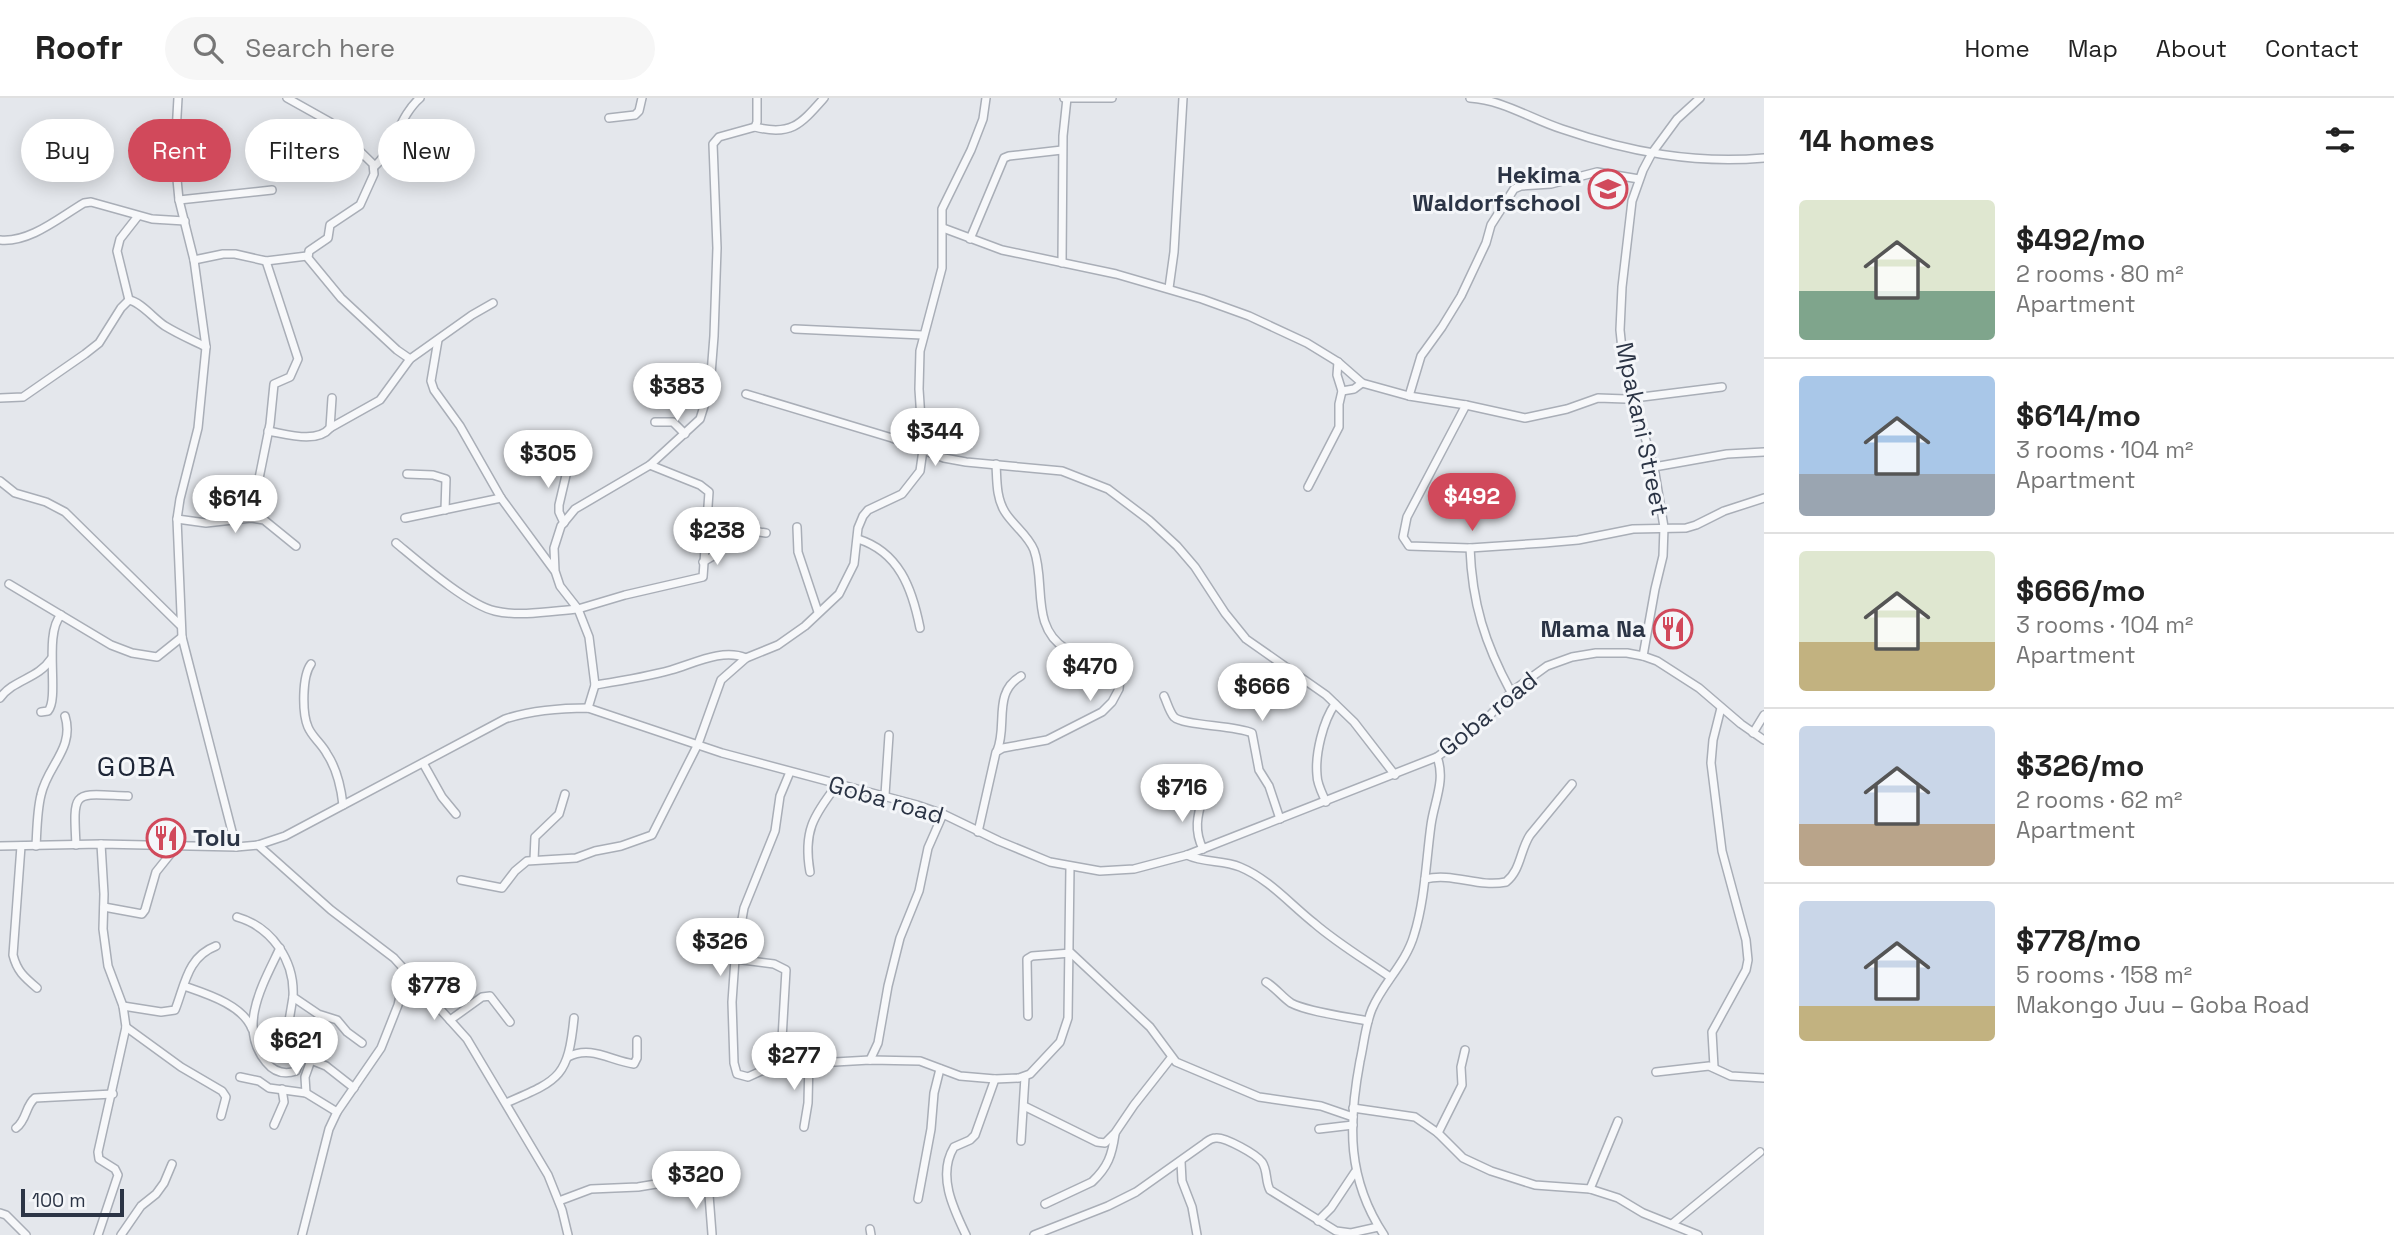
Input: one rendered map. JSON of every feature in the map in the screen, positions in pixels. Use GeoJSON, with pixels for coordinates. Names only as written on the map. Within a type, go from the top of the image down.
{"type":"FeatureCollection","features":[{"type":"Feature","properties":{"kind":"street"},"geometry":{"type":"LineString","coordinates":[[178,98],[175,151],[180,200],[194,260],[206,347],[198,428],[177,519],[181,625],[236,847]]}},
{"type":"Feature","properties":{"kind":"street"},"geometry":{"type":"LineString","coordinates":[[287,98],[330,122],[372,161],[374,167],[374,174],[360,205],[330,225],[326,240],[309,251],[307,256]]}},
{"type":"Feature","properties":{"kind":"street"},"geometry":{"type":"LineString","coordinates":[[374,167],[420,98]]}},
{"type":"Feature","properties":{"kind":"street"},"geometry":{"type":"LineString","coordinates":[[609,118],[635,115],[639,111],[642,98]]}},
{"type":"Feature","properties":{"kind":"street"},"geometry":{"type":"LineString","coordinates":[[755,127],[757,98]]}},
{"type":"Feature","properties":{"kind":"street"},"geometry":{"type":"LineString","coordinates":[[588,708],[595,685],[589,637],[578,609],[560,586],[555,571],[554,548],[564,523],[575,509],[650,465],[700,419],[710,387],[714,336],[717,248],[713,144],[719,138],[755,127],[773,131],[789,129],[824,98]]}},
{"type":"Feature","properties":{"kind":"street"},"geometry":{"type":"LineString","coordinates":[[461,880],[502,888],[527,861],[576,858],[595,850],[621,846],[652,835],[698,744],[721,680],[746,658],[778,645],[806,626],[839,594],[854,564],[858,528],[868,510],[902,494],[920,471],[923,450],[919,351],[942,268],[942,209],[971,150],[983,119],[986,98]]}},
{"type":"Feature","properties":{"kind":"street"},"geometry":{"type":"LineString","coordinates":[[1062,263],[1062,150],[1066,98],[1112,98]]}},
{"type":"Feature","properties":{"kind":"street"},"geometry":{"type":"LineString","coordinates":[[1169,288],[1174,252],[1183,98]]}},
{"type":"Feature","properties":{"kind":"street"},"geometry":{"type":"LineString","coordinates":[[1470,98],[1497,103],[1594,139],[1652,153],[1690,160],[1764,158]]}},
{"type":"Feature","properties":{"kind":"street","name":"Mpakani Street"},"geometry":{"type":"LineString","coordinates":[[1643,656],[1664,556],[1664,527],[1654,467],[1624,368],[1620,330],[1622,287],[1632,201],[1639,179],[1652,153],[1677,119],[1700,98]]}},
{"type":"Feature","properties":{"kind":"street"},"geometry":{"type":"LineString","coordinates":[[970,239],[1004,158],[1062,150]]}},
{"type":"Feature","properties":{"kind":"street"},"geometry":{"type":"LineString","coordinates":[[1409,396],[1421,356],[1461,296],[1486,243],[1491,225],[1514,189],[1551,184],[1597,172],[1639,179]]}},
{"type":"Feature","properties":{"kind":"street"},"geometry":{"type":"LineString","coordinates":[[180,200],[272,190]]}},
{"type":"Feature","properties":{"kind":"street"},"geometry":{"type":"LineString","coordinates":[[0,240],[28,234],[91,202],[99,202],[138,216],[163,221],[185,221]]}},
{"type":"Feature","properties":{"kind":"street"},"geometry":{"type":"LineString","coordinates":[[129,300],[117,256],[117,244],[138,216]]}},
{"type":"Feature","properties":{"kind":"street"},"geometry":{"type":"LineString","coordinates":[[943,228],[1002,250],[1169,288],[1249,316],[1307,343],[1338,362],[1362,383],[1409,396],[1525,418],[1567,409],[1598,398],[1634,399],[1723,387]]}},
{"type":"Feature","properties":{"kind":"street"},"geometry":{"type":"LineString","coordinates":[[194,260],[223,254],[266,261],[307,256]]}},
{"type":"Feature","properties":{"kind":"street"},"geometry":{"type":"LineString","coordinates":[[307,256],[341,298],[410,359]]}},
{"type":"Feature","properties":{"kind":"street"},"geometry":{"type":"LineString","coordinates":[[251,518],[268,432],[274,384],[290,377],[298,359],[266,261]]}},
{"type":"Feature","properties":{"kind":"street"},"geometry":{"type":"LineString","coordinates":[[129,300],[139,304],[167,327],[206,347]]}},
{"type":"Feature","properties":{"kind":"street"},"geometry":{"type":"LineString","coordinates":[[0,398],[23,397],[85,354],[99,343],[129,300]]}},
{"type":"Feature","properties":{"kind":"street"},"geometry":{"type":"LineString","coordinates":[[268,432],[316,436],[324,434],[380,400],[410,359],[493,303]]}},
{"type":"Feature","properties":{"kind":"street"},"geometry":{"type":"LineString","coordinates":[[795,329],[922,335]]}},
{"type":"Feature","properties":{"kind":"street"},"geometry":{"type":"LineString","coordinates":[[438,340],[432,386],[460,426],[501,498],[555,571]]}},
{"type":"Feature","properties":{"kind":"street"},"geometry":{"type":"LineString","coordinates":[[1308,487],[1337,435],[1342,391],[1337,375],[1338,362]]}},
{"type":"Feature","properties":{"kind":"street"},"geometry":{"type":"LineString","coordinates":[[1342,391],[1354,389],[1362,383]]}},
{"type":"Feature","properties":{"kind":"street"},"geometry":{"type":"LineString","coordinates":[[746,394],[965,462],[1062,471],[1108,489],[1134,507],[1177,546],[1246,639],[1326,695],[1365,735],[1395,775]]}},
{"type":"Feature","properties":{"kind":"street"},"geometry":{"type":"LineString","coordinates":[[330,428],[332,398]]}},
{"type":"Feature","properties":{"kind":"street"},"geometry":{"type":"LineString","coordinates":[[1466,405],[1410,510],[1403,537],[1409,546],[1470,548],[1578,540],[1633,528],[1686,528],[1724,511],[1764,498]]}},
{"type":"Feature","properties":{"kind":"street"},"geometry":{"type":"LineString","coordinates":[[655,422],[673,422],[685,434]]}},
{"type":"Feature","properties":{"kind":"street"},"geometry":{"type":"LineString","coordinates":[[1654,467],[1727,454],[1764,452]]}},
{"type":"Feature","properties":{"kind":"street"},"geometry":{"type":"LineString","coordinates":[[564,523],[559,505],[571,454]]}},
{"type":"Feature","properties":{"kind":"street"},"geometry":{"type":"LineString","coordinates":[[996,464],[999,497],[1003,509],[1034,551],[1043,620],[1050,634],[1066,649],[1098,651],[1115,656],[1121,667],[1122,678],[1118,694],[1102,712],[1047,740],[1003,748],[996,752]]}},
{"type":"Feature","properties":{"kind":"street"},"geometry":{"type":"LineString","coordinates":[[396,543],[469,599],[493,611],[515,613],[578,609],[625,595],[699,579],[703,577],[709,492],[700,485],[650,465]]}},
{"type":"Feature","properties":{"kind":"street"},"geometry":{"type":"LineString","coordinates":[[407,474],[433,475],[446,479],[445,510]]}},
{"type":"Feature","properties":{"kind":"street"},"geometry":{"type":"LineString","coordinates":[[0,481],[15,493],[46,502],[65,512],[181,625]]}},
{"type":"Feature","properties":{"kind":"street"},"geometry":{"type":"LineString","coordinates":[[405,518],[501,498]]}},
{"type":"Feature","properties":{"kind":"street"},"geometry":{"type":"LineString","coordinates":[[177,519],[206,523],[251,518],[264,520],[296,546]]}},
{"type":"Feature","properties":{"kind":"street"},"geometry":{"type":"LineString","coordinates":[[797,527],[798,552],[818,612]]}},
{"type":"Feature","properties":{"kind":"street"},"geometry":{"type":"LineString","coordinates":[[703,562],[715,555],[732,528],[766,533]]}},
{"type":"Feature","properties":{"kind":"street"},"geometry":{"type":"LineString","coordinates":[[858,539],[881,549],[897,568],[911,592],[920,628]]}},
{"type":"Feature","properties":{"kind":"street"},"geometry":{"type":"LineString","coordinates":[[1470,548],[1471,578],[1477,611],[1485,638],[1511,692]]}},
{"type":"Feature","properties":{"kind":"street"},"geometry":{"type":"LineString","coordinates":[[9,584],[111,645],[142,655],[157,657],[182,637]]}},
{"type":"Feature","properties":{"kind":"street"},"geometry":{"type":"LineString","coordinates":[[41,712],[48,711],[53,704],[55,622],[61,615]]}},
{"type":"Feature","properties":{"kind":"street","name":"Goba road"},"geometry":{"type":"LineString","coordinates":[[0,846],[258,845],[285,836],[505,719],[533,711],[588,708],[790,772],[885,795],[943,814],[1013,847],[1070,867],[1100,872],[1134,869],[1187,855],[1437,757],[1483,723],[1511,692],[1546,666],[1572,657],[1596,653],[1643,656],[1674,670],[1764,740]]}},
{"type":"Feature","properties":{"kind":"street"},"geometry":{"type":"LineString","coordinates":[[595,685],[671,670],[713,657],[730,654],[746,658]]}},
{"type":"Feature","properties":{"kind":"street"},"geometry":{"type":"LineString","coordinates":[[0,698],[10,687],[41,672],[53,656]]}},
{"type":"Feature","properties":{"kind":"street"},"geometry":{"type":"LineString","coordinates":[[311,664],[305,677],[307,723],[332,763],[343,805]]}},
{"type":"Feature","properties":{"kind":"street"},"geometry":{"type":"LineString","coordinates":[[978,832],[1002,734],[1002,701],[1014,680],[1021,676]]}},
{"type":"Feature","properties":{"kind":"street"},"geometry":{"type":"LineString","coordinates":[[1164,696],[1173,715],[1179,720],[1252,733],[1259,771],[1269,786],[1280,820]]}},
{"type":"Feature","properties":{"kind":"street"},"geometry":{"type":"LineString","coordinates":[[1326,802],[1318,783],[1317,768],[1323,725],[1335,704]]}},
{"type":"Feature","properties":{"kind":"street"},"geometry":{"type":"LineString","coordinates":[[1714,1067],[1713,1032],[1746,970],[1748,960],[1744,928],[1722,851],[1711,763],[1713,740],[1721,708]]}},
{"type":"Feature","properties":{"kind":"street"},"geometry":{"type":"LineString","coordinates":[[1754,733],[1764,715]]}},
{"type":"Feature","properties":{"kind":"street"},"geometry":{"type":"LineString","coordinates":[[36,846],[40,796],[66,744],[68,733],[65,716]]}},
{"type":"Feature","properties":{"kind":"street"},"geometry":{"type":"LineString","coordinates":[[885,795],[889,735]]}},
{"type":"Feature","properties":{"kind":"street"},"geometry":{"type":"LineString","coordinates":[[1384,1235],[1363,1195],[1355,1172],[1353,1108],[1368,1021],[1390,977],[1410,947],[1419,914],[1431,821],[1440,786],[1440,764],[1437,757]]}},
{"type":"Feature","properties":{"kind":"street"},"geometry":{"type":"LineString","coordinates":[[423,763],[442,797],[456,814]]}},
{"type":"Feature","properties":{"kind":"street"},"geometry":{"type":"LineString","coordinates":[[790,772],[780,796],[775,831],[744,908],[734,959],[732,1002],[734,1063],[737,1074],[748,1077],[786,1060],[835,1062],[870,1059],[920,1061],[960,1076],[995,1079],[1025,1077],[1039,1066],[1060,1042],[1064,1032],[1069,1003],[1070,867]]}},
{"type":"Feature","properties":{"kind":"street"},"geometry":{"type":"LineString","coordinates":[[1424,879],[1444,876],[1478,883],[1506,882],[1516,870],[1524,843],[1572,784]]}},
{"type":"Feature","properties":{"kind":"street"},"geometry":{"type":"LineString","coordinates":[[810,872],[807,842],[809,831],[819,807],[837,785]]}},
{"type":"Feature","properties":{"kind":"street"},"geometry":{"type":"LineString","coordinates":[[534,860],[535,837],[559,814],[565,794]]}},
{"type":"Feature","properties":{"kind":"street"},"geometry":{"type":"LineString","coordinates":[[76,845],[74,807],[77,800],[86,795],[128,796]]}},
{"type":"Feature","properties":{"kind":"street"},"geometry":{"type":"LineString","coordinates":[[1203,797],[1196,823],[1203,849]]}},
{"type":"Feature","properties":{"kind":"street"},"geometry":{"type":"LineString","coordinates":[[870,1059],[878,1043],[900,938],[919,891],[929,848],[943,814]]}},
{"type":"Feature","properties":{"kind":"street"},"geometry":{"type":"LineString","coordinates":[[97,1235],[118,1175],[99,1159],[126,1027],[123,1006],[108,966],[103,929],[101,844]]}},
{"type":"Feature","properties":{"kind":"street"},"geometry":{"type":"LineString","coordinates":[[258,845],[331,910],[394,958],[467,1039],[548,1175],[559,1201],[568,1235]]}},
{"type":"Feature","properties":{"kind":"street"},"geometry":{"type":"LineString","coordinates":[[21,846],[13,954],[20,974],[37,988]]}},
{"type":"Feature","properties":{"kind":"street"},"geometry":{"type":"LineString","coordinates":[[104,907],[142,914],[156,872],[176,847]]}},
{"type":"Feature","properties":{"kind":"street"},"geometry":{"type":"LineString","coordinates":[[1187,855],[1197,860],[1239,867],[1256,876],[1327,934],[1390,977]]}},
{"type":"Feature","properties":{"kind":"street"},"geometry":{"type":"LineString","coordinates":[[237,916],[274,939],[292,971],[294,981],[288,1040],[290,1049],[326,1066],[354,1088]]}},
{"type":"Feature","properties":{"kind":"street"},"geometry":{"type":"LineString","coordinates":[[123,1006],[172,1012],[184,986],[188,969],[194,960],[216,946]]}},
{"type":"Feature","properties":{"kind":"street"},"geometry":{"type":"LineString","coordinates":[[252,1030],[256,1004],[280,948]]}},
{"type":"Feature","properties":{"kind":"street"},"geometry":{"type":"LineString","coordinates":[[1028,1016],[1027,959],[1032,956],[1070,953],[1150,1027],[1176,1062],[1259,1097],[1321,1107],[1353,1121]]}},
{"type":"Feature","properties":{"kind":"street"},"geometry":{"type":"LineString","coordinates":[[734,959],[774,964],[786,970],[782,1039],[786,1060]]}},
{"type":"Feature","properties":{"kind":"street"},"geometry":{"type":"LineString","coordinates":[[302,1235],[325,1142],[337,1112],[381,1048],[394,1017],[406,970]]}},
{"type":"Feature","properties":{"kind":"street"},"geometry":{"type":"LineString","coordinates":[[1266,982],[1291,1003],[1368,1021]]}},
{"type":"Feature","properties":{"kind":"street"},"geometry":{"type":"LineString","coordinates":[[184,986],[228,1005],[246,1018],[256,1048],[278,1072],[296,1071],[301,1056]]}},
{"type":"Feature","properties":{"kind":"street"},"geometry":{"type":"LineString","coordinates":[[450,1020],[482,997],[490,996],[510,1021]]}},
{"type":"Feature","properties":{"kind":"street"},"geometry":{"type":"LineString","coordinates":[[293,997],[318,1014],[337,1020],[362,1043]]}},
{"type":"Feature","properties":{"kind":"street"},"geometry":{"type":"LineString","coordinates":[[506,1103],[551,1082],[562,1070],[568,1057],[574,1018]]}},
{"type":"Feature","properties":{"kind":"street"},"geometry":{"type":"LineString","coordinates":[[126,1027],[181,1068],[222,1091],[226,1097],[221,1116]]}},
{"type":"Feature","properties":{"kind":"street"},"geometry":{"type":"LineString","coordinates":[[568,1057],[579,1052],[589,1052],[634,1064],[638,1040]]}},
{"type":"Feature","properties":{"kind":"street"},"geometry":{"type":"LineString","coordinates":[[1438,1133],[1462,1085],[1461,1067],[1465,1050]]}},
{"type":"Feature","properties":{"kind":"street"},"geometry":{"type":"LineString","coordinates":[[1024,1106],[1097,1142],[1107,1142],[1171,1058]]}},
{"type":"Feature","properties":{"kind":"street"},"geometry":{"type":"LineString","coordinates":[[804,1127],[808,1102],[809,1059]]}},
{"type":"Feature","properties":{"kind":"street"},"geometry":{"type":"LineString","coordinates":[[306,1093],[304,1077],[312,1060]]}},
{"type":"Feature","properties":{"kind":"street"},"geometry":{"type":"LineString","coordinates":[[1656,1072],[1714,1067],[1731,1076],[1764,1078]]}},
{"type":"Feature","properties":{"kind":"street"},"geometry":{"type":"LineString","coordinates":[[918,1199],[940,1069]]}},
{"type":"Feature","properties":{"kind":"street"},"geometry":{"type":"LineString","coordinates":[[240,1077],[259,1081],[269,1088],[306,1093],[337,1112]]}},
{"type":"Feature","properties":{"kind":"street"},"geometry":{"type":"LineString","coordinates":[[1021,1141],[1025,1077]]}},
{"type":"Feature","properties":{"kind":"street"},"geometry":{"type":"LineString","coordinates":[[966,1235],[949,1192],[947,1162],[954,1147],[975,1135],[995,1079]]}},
{"type":"Feature","properties":{"kind":"street"},"geometry":{"type":"LineString","coordinates":[[274,1125],[284,1102],[282,1089]]}},
{"type":"Feature","properties":{"kind":"street"},"geometry":{"type":"LineString","coordinates":[[16,1128],[23,1123],[31,1101],[35,1098],[113,1094]]}},
{"type":"Feature","properties":{"kind":"street"},"geometry":{"type":"LineString","coordinates":[[1353,1108],[1415,1117],[1438,1133],[1463,1157],[1491,1171],[1535,1185],[1590,1189],[1618,1198],[1643,1213],[1698,1235]]}},
{"type":"Feature","properties":{"kind":"street"},"geometry":{"type":"LineString","coordinates":[[1319,1129],[1353,1121]]}},
{"type":"Feature","properties":{"kind":"street"},"geometry":{"type":"LineString","coordinates":[[1590,1189],[1618,1121]]}},
{"type":"Feature","properties":{"kind":"street"},"geometry":{"type":"LineString","coordinates":[[1045,1204],[1092,1182],[1098,1176],[1109,1164],[1115,1133]]}},
{"type":"Feature","properties":{"kind":"street"},"geometry":{"type":"LineString","coordinates":[[1034,1235],[1136,1192],[1211,1139],[1224,1139],[1261,1162],[1270,1190],[1336,1231],[1344,1233],[1378,1227]]}},
{"type":"Feature","properties":{"kind":"street"},"geometry":{"type":"LineString","coordinates":[[1672,1224],[1760,1152]]}},
{"type":"Feature","properties":{"kind":"street"},"geometry":{"type":"LineString","coordinates":[[1181,1162],[1182,1181],[1189,1197],[1197,1235]]}},
{"type":"Feature","properties":{"kind":"street"},"geometry":{"type":"LineString","coordinates":[[121,1235],[141,1206],[156,1194],[164,1183],[172,1164]]}},
{"type":"Feature","properties":{"kind":"street"},"geometry":{"type":"LineString","coordinates":[[1318,1221],[1336,1201],[1355,1172]]}},
{"type":"Feature","properties":{"kind":"street"},"geometry":{"type":"LineString","coordinates":[[559,1201],[591,1189],[638,1187],[704,1176],[708,1182],[712,1234]]}},
{"type":"Feature","properties":{"kind":"street"},"geometry":{"type":"LineString","coordinates":[[0,1213],[6,1215],[26,1235]]}},
{"type":"Feature","properties":{"kind":"place","name":"Hekima Waldorfschool"},"geometry":{"type":"Point","coordinates":[1608,189]}},
{"type":"Feature","properties":{"kind":"place","name":"Mama Na"},"geometry":{"type":"Point","coordinates":[1673,629]}},
{"type":"Feature","properties":{"kind":"place","name":"Tolu"},"geometry":{"type":"Point","coordinates":[166,838]}},
{"type":"Feature","properties":{"kind":"district","name":"GOBA"},"geometry":{"type":"Point","coordinates":[137,766]}}]}
